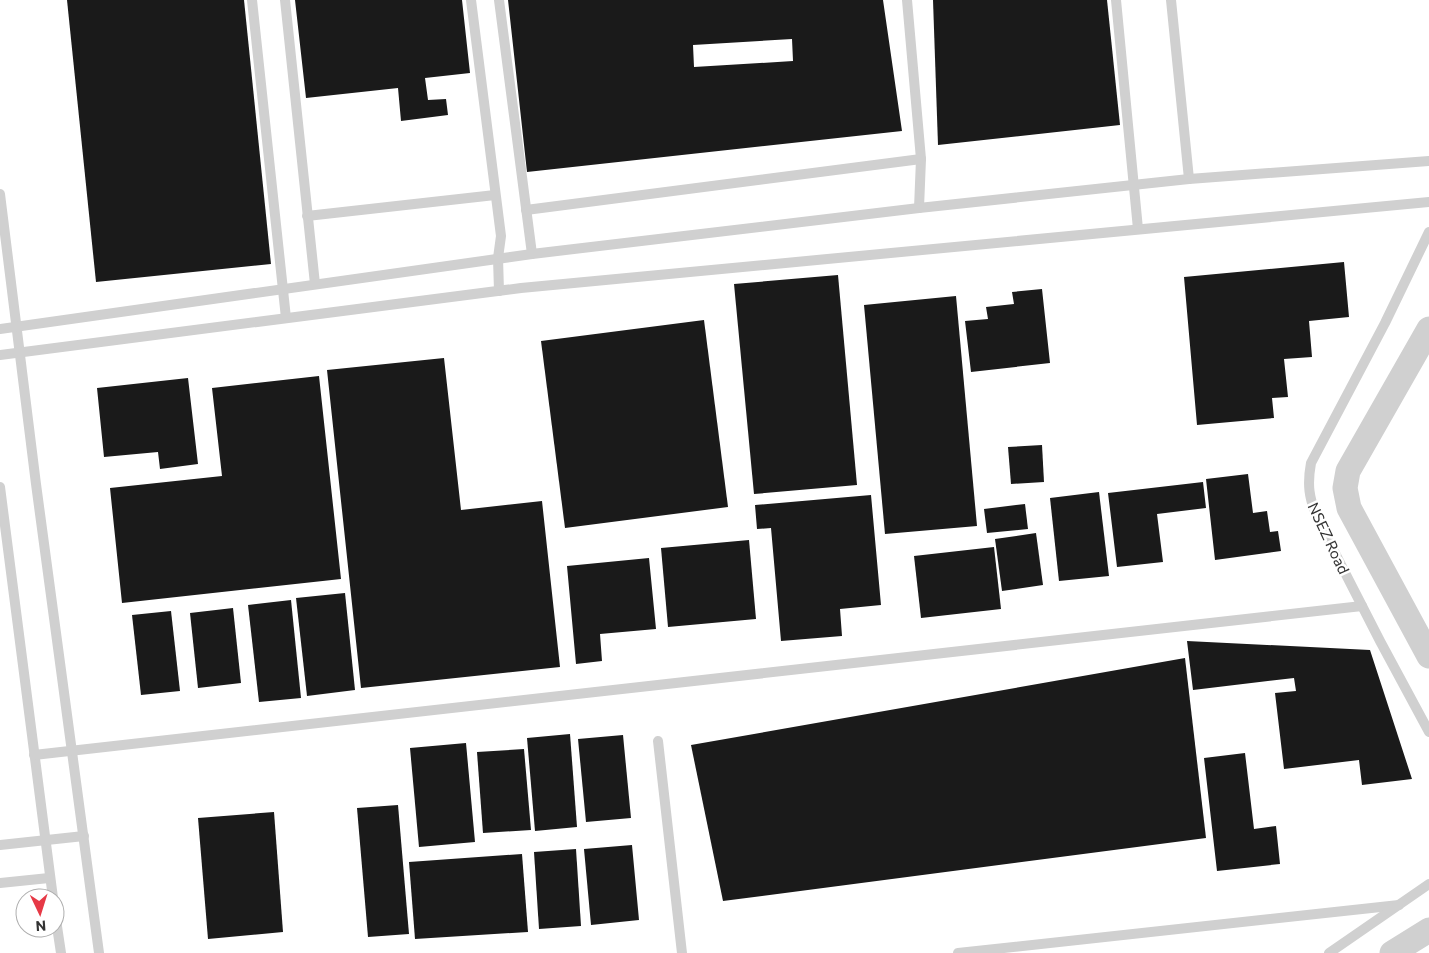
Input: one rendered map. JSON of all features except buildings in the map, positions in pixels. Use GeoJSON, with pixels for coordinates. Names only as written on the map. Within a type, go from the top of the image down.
{"type":"FeatureCollection","features":[{"type":"Feature","properties":{"kind":"street"},"geometry":{"type":"LineString","coordinates":[[1429,329],[1348,470],[1345,488],[1349,508],[1429,656]]}},
{"type":"Feature","properties":{"kind":"street"},"geometry":{"type":"LineString","coordinates":[[1392,953],[1429,930]]}},
{"type":"Feature","properties":{"kind":"lane"},"geometry":{"type":"LineString","coordinates":[[252,0],[286,318]]}},
{"type":"Feature","properties":{"kind":"lane"},"geometry":{"type":"LineString","coordinates":[[285,0],[315,284]]}},
{"type":"Feature","properties":{"kind":"lane"},"geometry":{"type":"LineString","coordinates":[[471,0],[501,236],[498,258],[499,291]]}},
{"type":"Feature","properties":{"kind":"lane"},"geometry":{"type":"LineString","coordinates":[[498,0],[532,254]]}},
{"type":"Feature","properties":{"kind":"lane"},"geometry":{"type":"LineString","coordinates":[[907,0],[922,159],[920,208]]}},
{"type":"Feature","properties":{"kind":"lane"},"geometry":{"type":"LineString","coordinates":[[1116,0],[1138,228]]}},
{"type":"Feature","properties":{"kind":"lane"},"geometry":{"type":"LineString","coordinates":[[1171,0],[1189,179]]}},
{"type":"Feature","properties":{"kind":"lane"},"geometry":{"type":"LineString","coordinates":[[526,210],[922,159]]}},
{"type":"Feature","properties":{"kind":"lane"},"geometry":{"type":"LineString","coordinates":[[0,329],[498,258],[920,208],[1189,179],[1429,161]]}},
{"type":"Feature","properties":{"kind":"lane"},"geometry":{"type":"LineString","coordinates":[[0,194],[99,953]]}},
{"type":"Feature","properties":{"kind":"lane"},"geometry":{"type":"LineString","coordinates":[[307,216],[495,195]]}},
{"type":"Feature","properties":{"kind":"lane"},"geometry":{"type":"LineString","coordinates":[[0,355],[499,291],[1138,228],[1429,202]]}},
{"type":"Feature","properties":{"kind":"lane","name":"NSEZ Road"},"geometry":{"type":"LineString","coordinates":[[1429,232],[1385,323],[1311,463],[1308,481],[1311,501],[1317,518],[1429,732]]}},
{"type":"Feature","properties":{"kind":"lane"},"geometry":{"type":"LineString","coordinates":[[0,487],[51,888]]}},
{"type":"Feature","properties":{"kind":"lane"},"geometry":{"type":"LineString","coordinates":[[34,755],[1362,606]]}},
{"type":"Feature","properties":{"kind":"lane"},"geometry":{"type":"LineString","coordinates":[[658,741],[682,953]]}},
{"type":"Feature","properties":{"kind":"lane"},"geometry":{"type":"LineString","coordinates":[[0,845],[84,836]]}},
{"type":"Feature","properties":{"kind":"lane"},"geometry":{"type":"LineString","coordinates":[[0,883],[49,878]]}},
{"type":"Feature","properties":{"kind":"lane"},"geometry":{"type":"LineString","coordinates":[[1330,953],[1429,884]]}},
{"type":"Feature","properties":{"kind":"lane"},"geometry":{"type":"LineString","coordinates":[[958,953],[1399,905]]}},
{"type":"Feature","properties":{"kind":"lane"},"geometry":{"type":"LineString","coordinates":[[59,938],[61,953]]}}]}
